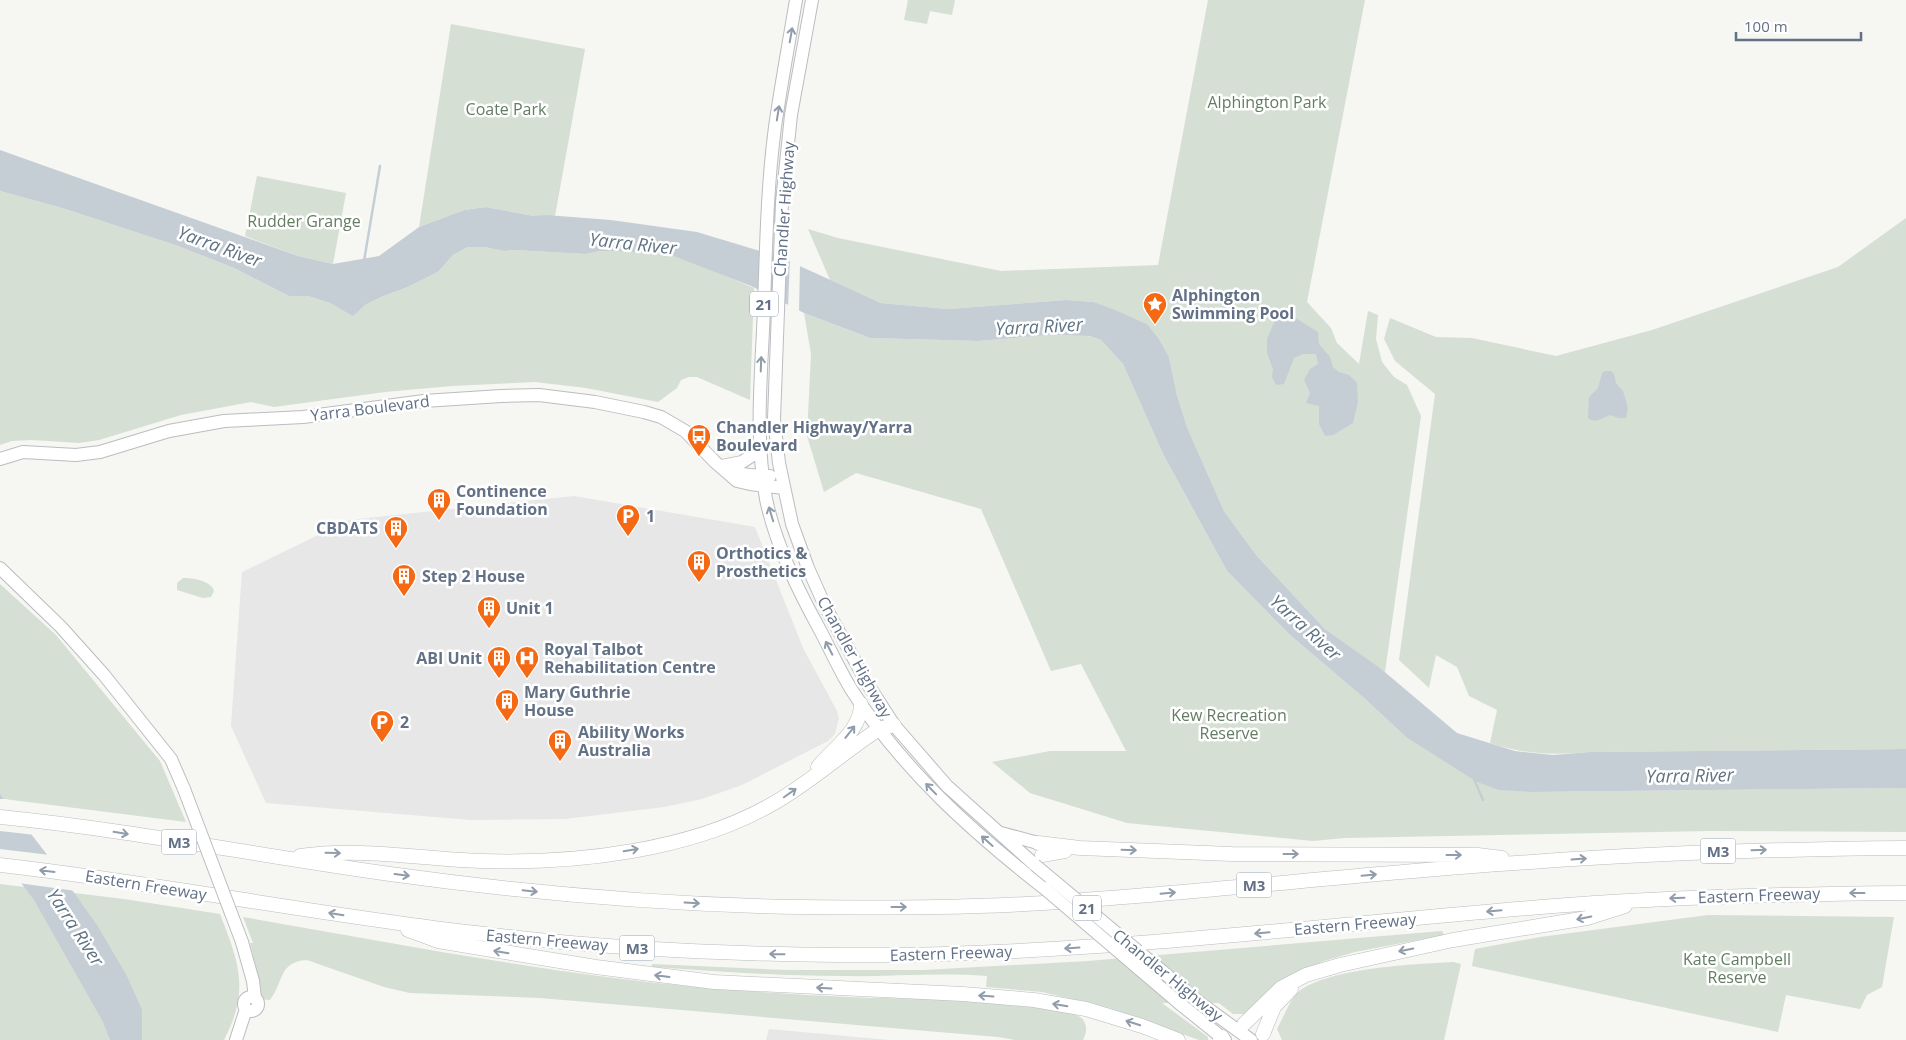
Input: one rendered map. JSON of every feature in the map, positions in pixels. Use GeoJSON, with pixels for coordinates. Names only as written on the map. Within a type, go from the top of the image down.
{"type":"FeatureCollection","features":[{"type":"Feature","properties":{"kind":"highway"},"geometry":{"type":"LineString","coordinates":[[806,781],[857,723],[861,713],[861,704]]}},
{"type":"Feature","properties":{"kind":"highway"},"geometry":{"type":"LineString","coordinates":[[285,858],[322,852],[448,859],[538,861],[600,855],[680,840],[726,827],[773,804],[879,729],[894,725]]}},
{"type":"Feature","properties":{"kind":"highway","name":"M3"},"geometry":{"type":"LineString","coordinates":[[0,817],[463,883],[564,894],[684,903],[801,907],[934,907],[1067,902],[1530,862],[1679,852],[1820,848],[1906,848]]}},
{"type":"Feature","properties":{"kind":"highway"},"geometry":{"type":"LineString","coordinates":[[1036,858],[1080,848],[1232,854],[1478,855],[1530,862]]}},
{"type":"Feature","properties":{"kind":"highway","name":"Eastern Freeway"},"geometry":{"type":"LineString","coordinates":[[0,865],[384,921],[514,937],[703,952],[937,955],[1039,950],[1198,939],[1542,906],[1647,899],[1822,893],[1906,893]]}},
{"type":"Feature","properties":{"kind":"highway"},"geometry":{"type":"LineString","coordinates":[[1240,1026],[1281,988],[1306,975],[1323,969],[1453,940],[1587,918],[1647,899]]}},
{"type":"Feature","properties":{"kind":"highway"},"geometry":{"type":"LineString","coordinates":[[384,921],[438,941],[596,967],[694,980],[789,987],[963,994],[1034,1000],[1086,1009],[1142,1026],[1178,1040]]}},
{"type":"Feature","properties":{"kind":"highway"},"geometry":{"type":"LineString","coordinates":[[1259,1038],[1274,1008],[1282,997],[1303,980],[1323,969]]}},
{"type":"Feature","properties":{"kind":"main road","name":"Chandler Highway"},"geometry":{"type":"LineString","coordinates":[[796,0],[775,128],[769,196],[759,412],[763,481],[768,505],[789,570],[842,674],[861,704],[879,729],[930,788],[959,817],[1014,865],[1044,888],[1222,1039]]}},
{"type":"Feature","properties":{"kind":"main road","name":"Chandler Highway"},"geometry":{"type":"LineString","coordinates":[[812,0],[791,115],[782,202],[774,418],[776,447],[783,482],[792,524],[802,554],[825,606],[867,684],[894,725],[947,786],[999,833],[1036,858],[1200,1003],[1259,1038]]}},
{"type":"Feature","properties":{"kind":"main road","name":"Yarra Boulevard"},"geometry":{"type":"LineString","coordinates":[[0,459],[23,452],[76,455],[100,452],[169,431],[224,421],[303,417],[424,401],[539,395],[595,402],[661,417],[685,431],[722,468],[740,482],[783,482]]}},
{"type":"Feature","properties":{"kind":"main road"},"geometry":{"type":"LineString","coordinates":[[722,468],[742,462],[760,451]]}},
{"type":"Feature","properties":{"kind":"main road"},"geometry":{"type":"LineString","coordinates":[[0,568],[61,627],[93,662],[171,759],[184,788],[242,942],[253,981],[246,1032],[238,1040]]}},
{"type":"Feature","properties":{"kind":"main road"},"geometry":{"type":"LineString","coordinates":[[999,833],[1036,858],[1044,888]]}},
{"type":"Feature","properties":{"kind":"main road"},"geometry":{"type":"LineString","coordinates":[[1222,1039],[1240,1026]]}},
{"type":"Feature","properties":{"kind":"shaded area","name":"Royal Talbot Rehabilitation Centre"},"geometry":{"type":"Polygon","coordinates":[[[574,496],[755,527],[803,648],[837,711],[839,718],[835,734],[828,741],[742,785],[702,799],[664,807],[565,819],[471,820],[266,803],[231,726],[242,572],[349,520],[574,496]]]}},
{"type":"Feature","properties":{"kind":"shaded area"},"geometry":{"type":"Polygon","coordinates":[[[769,1029],[890,1040],[766,1040],[769,1029]]]}},
{"type":"Feature","properties":{"kind":"green space"},"geometry":{"type":"Polygon","coordinates":[[[908,0],[955,0],[952,15],[930,11],[927,24],[904,20],[908,0]]]}},
{"type":"Feature","properties":{"kind":"green space","name":"Alphington Park"},"geometry":{"type":"Polygon","coordinates":[[[1208,0],[1365,0],[1307,302],[1331,328],[1337,343],[1359,364],[1368,311],[1378,315],[1376,339],[1382,362],[1394,377],[1407,385],[1421,416],[1385,672],[1325,629],[1257,556],[1224,511],[1187,427],[1177,395],[1169,357],[1147,324],[1094,302],[1066,300],[948,309],[881,303],[830,280],[808,229],[838,238],[1001,271],[1158,265],[1208,0]]]}},
{"type":"Feature","properties":{"kind":"green space","name":"Coate Park"},"geometry":{"type":"Polygon","coordinates":[[[451,24],[585,49],[555,216],[534,216],[486,207],[464,210],[419,227],[451,24]]]}},
{"type":"Feature","properties":{"kind":"green space","name":"Rudder Grange"},"geometry":{"type":"Polygon","coordinates":[[[257,176],[346,193],[333,264],[298,256],[245,236],[257,176]]]}},
{"type":"Feature","properties":{"kind":"green space"},"geometry":{"type":"Polygon","coordinates":[[[0,191],[62,208],[178,246],[234,268],[289,296],[308,296],[330,303],[353,315],[365,305],[438,272],[453,255],[468,247],[484,247],[504,251],[586,254],[600,251],[666,253],[754,288],[750,400],[697,377],[681,380],[677,388],[658,402],[586,388],[535,382],[452,386],[385,392],[274,407],[251,402],[181,415],[99,440],[79,443],[32,440],[12,441],[0,445],[0,191]]]}},
{"type":"Feature","properties":{"kind":"green space"},"geometry":{"type":"Polygon","coordinates":[[[1906,218],[1906,749],[1590,752],[1564,754],[1516,750],[1490,743],[1497,710],[1469,696],[1457,667],[1436,655],[1429,688],[1399,660],[1435,394],[1395,361],[1384,339],[1390,318],[1436,337],[1472,338],[1556,356],[1652,330],[1838,267],[1906,218]]]}},
{"type":"Feature","properties":{"kind":"green space","name":"Kew Recreation Reserve"},"geometry":{"type":"Polygon","coordinates":[[[804,313],[870,338],[978,341],[1050,335],[1088,336],[1101,340],[1123,364],[1163,454],[1227,571],[1290,635],[1364,698],[1406,737],[1533,792],[1906,788],[1906,832],[1709,831],[1344,838],[1313,841],[1127,823],[1030,793],[992,762],[1050,751],[1126,751],[1081,664],[1051,671],[981,509],[856,473],[824,492],[807,436],[811,354],[804,313]]]}},
{"type":"Feature","properties":{"kind":"green space"},"geometry":{"type":"Polygon","coordinates":[[[183,578],[199,580],[210,585],[214,591],[211,597],[203,598],[177,590],[177,583],[183,578]]]}},
{"type":"Feature","properties":{"kind":"green space"},"geometry":{"type":"Polygon","coordinates":[[[0,584],[56,635],[160,761],[186,822],[4,799],[0,795],[0,584]]]}},
{"type":"Feature","properties":{"kind":"green space"},"geometry":{"type":"Polygon","coordinates":[[[0,884],[124,899],[220,914],[232,947],[239,977],[237,1006],[224,1040],[0,1040],[0,884]]]}},
{"type":"Feature","properties":{"kind":"green space","name":"Kate Campbell Reserve"},"geometry":{"type":"Polygon","coordinates":[[[1708,915],[1894,917],[1882,987],[1867,995],[1860,1009],[1786,995],[1778,1032],[1472,966],[1475,949],[1540,937],[1708,915]]]}},
{"type":"Feature","properties":{"kind":"green space"},"geometry":{"type":"Polygon","coordinates":[[[243,917],[526,966],[640,981],[793,994],[954,1000],[1036,1006],[1080,1017],[1086,1025],[1086,1031],[1083,1040],[1015,1040],[540,998],[410,993],[384,987],[307,960],[291,965],[286,969],[270,1000],[260,999],[256,966],[250,943],[253,943],[243,917]]]}},
{"type":"Feature","properties":{"kind":"green space"},"geometry":{"type":"Polygon","coordinates":[[[1442,931],[1444,935],[1355,952],[1324,961],[1281,980],[1244,1014],[1233,1014],[1219,1003],[1162,1003],[1208,1037],[1208,1040],[1199,1040],[1109,1008],[1042,992],[986,987],[987,976],[950,974],[794,975],[652,967],[652,964],[786,970],[924,970],[1088,961],[1442,931]]]}},
{"type":"Feature","properties":{"kind":"green space"},"geometry":{"type":"Polygon","coordinates":[[[1453,962],[1461,964],[1444,1040],[1282,1040],[1277,1029],[1298,992],[1329,977],[1372,969],[1453,962]]]}},
{"type":"Feature","properties":{"kind":"water","name":"Yarra River"},"geometry":{"type":"Polygon","coordinates":[[[0,150],[298,256],[333,264],[379,256],[419,227],[464,210],[486,207],[534,216],[546,215],[611,220],[697,232],[780,257],[881,303],[948,309],[1066,300],[1094,302],[1147,324],[1158,338],[1169,357],[1177,395],[1187,427],[1224,511],[1257,556],[1325,629],[1380,668],[1457,733],[1515,751],[1553,755],[1590,752],[1906,749],[1906,788],[1533,792],[1499,790],[1477,782],[1406,737],[1364,698],[1290,635],[1227,571],[1163,454],[1123,364],[1101,340],[1089,336],[1050,335],[978,341],[870,338],[804,313],[751,286],[666,253],[600,251],[586,254],[504,251],[484,247],[468,247],[453,255],[438,272],[365,305],[353,316],[330,303],[308,296],[289,296],[234,268],[178,246],[62,208],[0,191],[0,150]]]}},
{"type":"Feature","properties":{"kind":"water"},"geometry":{"type":"Polygon","coordinates":[[[1277,315],[1291,315],[1318,332],[1319,344],[1330,357],[1333,367],[1339,372],[1349,375],[1357,383],[1358,402],[1353,423],[1333,435],[1325,436],[1319,424],[1319,406],[1306,403],[1310,393],[1304,380],[1310,369],[1318,364],[1316,354],[1303,354],[1294,358],[1284,384],[1276,385],[1272,377],[1273,369],[1267,353],[1267,339],[1277,315]]]}},
{"type":"Feature","properties":{"kind":"water"},"geometry":{"type":"Polygon","coordinates":[[[1611,371],[1614,374],[1616,383],[1623,391],[1628,408],[1626,418],[1610,415],[1596,420],[1588,418],[1589,397],[1598,388],[1602,373],[1611,371]]]}},
{"type":"Feature","properties":{"kind":"water","name":"Yarra River"},"geometry":{"type":"Polygon","coordinates":[[[0,794],[45,852],[97,925],[127,976],[142,1010],[142,1040],[110,1040],[103,1022],[34,900],[0,855],[0,794]]]}},
{"type":"Feature","properties":{"kind":"pier"},"geometry":{"type":"Polygon","coordinates":[[[790,259],[800,264],[799,313],[788,307],[790,259]]]}},
{"type":"Feature","properties":{"kind":"pier"},"geometry":{"type":"Polygon","coordinates":[[[0,799],[7,799],[35,835],[0,831],[0,799]]]}},
{"type":"Feature","properties":{"kind":"pier"},"geometry":{"type":"Polygon","coordinates":[[[0,849],[50,855],[76,891],[18,883],[0,859],[0,849]]]}},
{"type":"Feature","properties":{"kind":"waterway"},"geometry":{"type":"LineString","coordinates":[[364,261],[380,166]]}},
{"type":"Feature","properties":{"kind":"waterway"},"geometry":{"type":"LineString","coordinates":[[1474,779],[1483,800]]}},
{"type":"Feature","properties":{"kind":"place","name":"Alphington Swimming Pool"},"geometry":{"type":"Point","coordinates":[1155,325]}},
{"type":"Feature","properties":{"kind":"place","name":"Chandler Highway/Yarra Boulevard"},"geometry":{"type":"Point","coordinates":[699,457]}},
{"type":"Feature","properties":{"kind":"place","name":"Continence Foundation"},"geometry":{"type":"Point","coordinates":[439,521]}},
{"type":"Feature","properties":{"kind":"place","name":"1"},"geometry":{"type":"Point","coordinates":[628,537]}},
{"type":"Feature","properties":{"kind":"place","name":"CBDATS"},"geometry":{"type":"Point","coordinates":[396,549]}},
{"type":"Feature","properties":{"kind":"place","name":"Orthotics & Prosthetics"},"geometry":{"type":"Point","coordinates":[699,583]}},
{"type":"Feature","properties":{"kind":"place","name":"Step 2 House"},"geometry":{"type":"Point","coordinates":[404,597]}},
{"type":"Feature","properties":{"kind":"place","name":"Unit 1"},"geometry":{"type":"Point","coordinates":[489,629]}},
{"type":"Feature","properties":{"kind":"place","name":"ABI Unit"},"geometry":{"type":"Point","coordinates":[499,679]}},
{"type":"Feature","properties":{"kind":"place","name":"Royal Talbot Rehabilitation Centre"},"geometry":{"type":"Point","coordinates":[527,679]}},
{"type":"Feature","properties":{"kind":"place","name":"Mary Guthrie House"},"geometry":{"type":"Point","coordinates":[507,722]}},
{"type":"Feature","properties":{"kind":"place","name":"2"},"geometry":{"type":"Point","coordinates":[382,743]}},
{"type":"Feature","properties":{"kind":"place","name":"Ability Works Australia"},"geometry":{"type":"Point","coordinates":[560,762]}}]}
